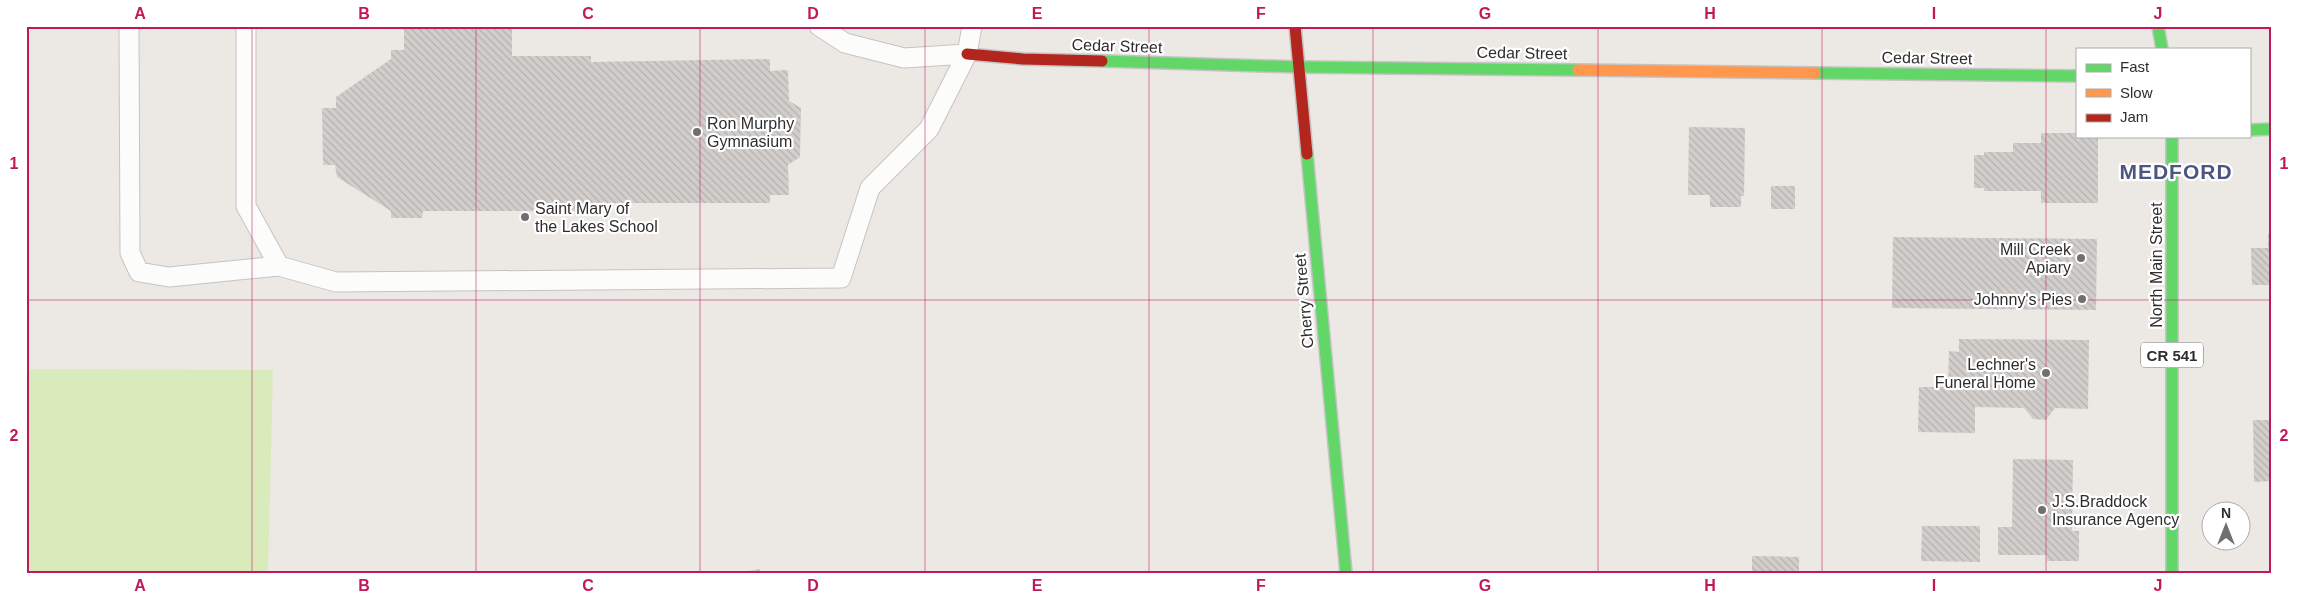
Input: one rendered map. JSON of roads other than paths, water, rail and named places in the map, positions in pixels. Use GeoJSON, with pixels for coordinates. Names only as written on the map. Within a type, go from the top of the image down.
{"type":"FeatureCollection","features":[{"type":"Feature","properties":{"kind":"street","name":"Cherry Street"},"geometry":{"type":"LineString","coordinates":[[1295,26],[1346,573]]}},
{"type":"Feature","properties":{"kind":"street"},"geometry":{"type":"LineString","coordinates":[[2158,26],[2162,48]]}},
{"type":"Feature","properties":{"kind":"street","name":"Cedar Street"},"geometry":{"type":"LineString","coordinates":[[967,54],[1023,59],[1299,67],[2076,76]]}},
{"type":"Feature","properties":{"kind":"street"},"geometry":{"type":"LineString","coordinates":[[2250,130],[2272,130]]}},
{"type":"Feature","properties":{"kind":"street","name":"North Main Street"},"geometry":{"type":"LineString","coordinates":[[2172,138],[2172,573]]}},
{"type":"Feature","properties":{"kind":"lane"},"geometry":{"type":"LineString","coordinates":[[129,26],[130,253],[140,272],[169,277],[278,266],[336,282],[841,278],[870,188],[929,129],[967,54],[972,26]]}},
{"type":"Feature","properties":{"kind":"lane"},"geometry":{"type":"LineString","coordinates":[[246,26],[246,206],[278,266]]}},
{"type":"Feature","properties":{"kind":"lane"},"geometry":{"type":"LineString","coordinates":[[819,26],[845,43],[904,58],[967,54]]}},
{"type":"Feature","properties":{"kind":"place","name":"Ron Murphy Gymnasium"},"geometry":{"type":"Point","coordinates":[697,132]}},
{"type":"Feature","properties":{"kind":"place","name":"Saint Mary of the Lakes School"},"geometry":{"type":"Point","coordinates":[525,217]}},
{"type":"Feature","properties":{"kind":"place","name":"Mill Creek Apiary"},"geometry":{"type":"Point","coordinates":[2081,258]}},
{"type":"Feature","properties":{"kind":"place","name":"Johnny's Pies"},"geometry":{"type":"Point","coordinates":[2082,299]}},
{"type":"Feature","properties":{"kind":"place","name":"Lechner's Funeral Home"},"geometry":{"type":"Point","coordinates":[2046,373]}},
{"type":"Feature","properties":{"kind":"place","name":"J.S.Braddock Insurance Agency"},"geometry":{"type":"Point","coordinates":[2042,510]}},
{"type":"Feature","properties":{"kind":"district","name":"MEDFORD"},"geometry":{"type":"Point","coordinates":[2176,171]}}]}
